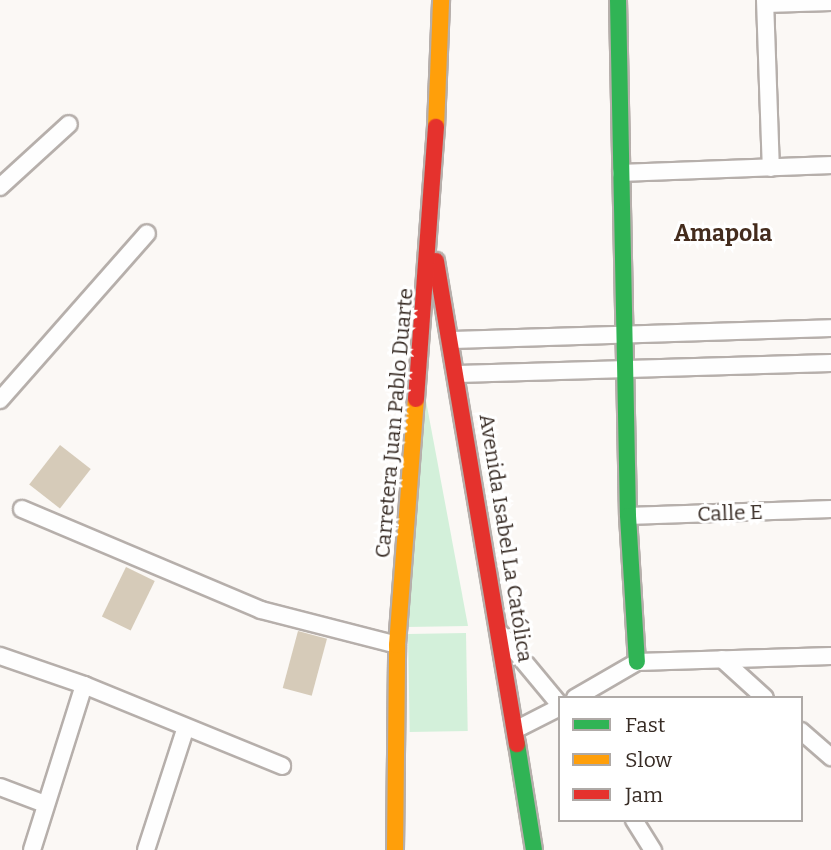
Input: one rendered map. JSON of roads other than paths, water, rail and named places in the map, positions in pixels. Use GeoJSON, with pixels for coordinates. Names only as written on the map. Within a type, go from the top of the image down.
{"type":"FeatureCollection","features":[{"type":"Feature","properties":{"kind":"street","name":"Carretera Juan Pablo Duarte"},"geometry":{"type":"LineString","coordinates":[[394,850],[397,645],[430,233],[441,0]]}},
{"type":"Feature","properties":{"kind":"street"},"geometry":{"type":"LineString","coordinates":[[618,0],[628,516],[637,662]]}},
{"type":"Feature","properties":{"kind":"street"},"geometry":{"type":"LineString","coordinates":[[771,168],[766,2],[831,2]]}},
{"type":"Feature","properties":{"kind":"street"},"geometry":{"type":"LineString","coordinates":[[0,187],[69,124]]}},
{"type":"Feature","properties":{"kind":"street"},"geometry":{"type":"LineString","coordinates":[[621,173],[831,165]]}},
{"type":"Feature","properties":{"kind":"street"},"geometry":{"type":"LineString","coordinates":[[0,400],[147,233]]}},
{"type":"Feature","properties":{"kind":"street","name":"Avenida Isabel La Católica"},"geometry":{"type":"LineString","coordinates":[[430,233],[453,340],[534,850]]}},
{"type":"Feature","properties":{"kind":"street"},"geometry":{"type":"LineString","coordinates":[[453,340],[831,328]]}},
{"type":"Feature","properties":{"kind":"street"},"geometry":{"type":"LineString","coordinates":[[458,374],[831,363]]}},
{"type":"Feature","properties":{"kind":"street"},"geometry":{"type":"LineString","coordinates":[[22,509],[261,610],[397,645]]}},
{"type":"Feature","properties":{"kind":"street","name":"Calle E"},"geometry":{"type":"LineString","coordinates":[[628,516],[831,509]]}},
{"type":"Feature","properties":{"kind":"street"},"geometry":{"type":"LineString","coordinates":[[499,632],[558,704]]}},
{"type":"Feature","properties":{"kind":"street"},"geometry":{"type":"LineString","coordinates":[[0,656],[85,685],[282,766]]}},
{"type":"Feature","properties":{"kind":"street"},"geometry":{"type":"LineString","coordinates":[[578,696],[637,662],[831,656]]}},
{"type":"Feature","properties":{"kind":"street"},"geometry":{"type":"LineString","coordinates":[[722,660],[763,696]]}},
{"type":"Feature","properties":{"kind":"street"},"geometry":{"type":"LineString","coordinates":[[32,850],[85,685]]}},
{"type":"Feature","properties":{"kind":"street"},"geometry":{"type":"LineString","coordinates":[[515,730],[558,707]]}},
{"type":"Feature","properties":{"kind":"street"},"geometry":{"type":"LineString","coordinates":[[146,850],[186,727]]}},
{"type":"Feature","properties":{"kind":"street"},"geometry":{"type":"LineString","coordinates":[[803,733],[831,757]]}},
{"type":"Feature","properties":{"kind":"street"},"geometry":{"type":"LineString","coordinates":[[0,787],[45,804]]}},
{"type":"Feature","properties":{"kind":"street"},"geometry":{"type":"LineString","coordinates":[[635,822],[653,850]]}},
{"type":"Feature","properties":{"kind":"district","name":"Amapola"},"geometry":{"type":"Point","coordinates":[723,233]}}]}
